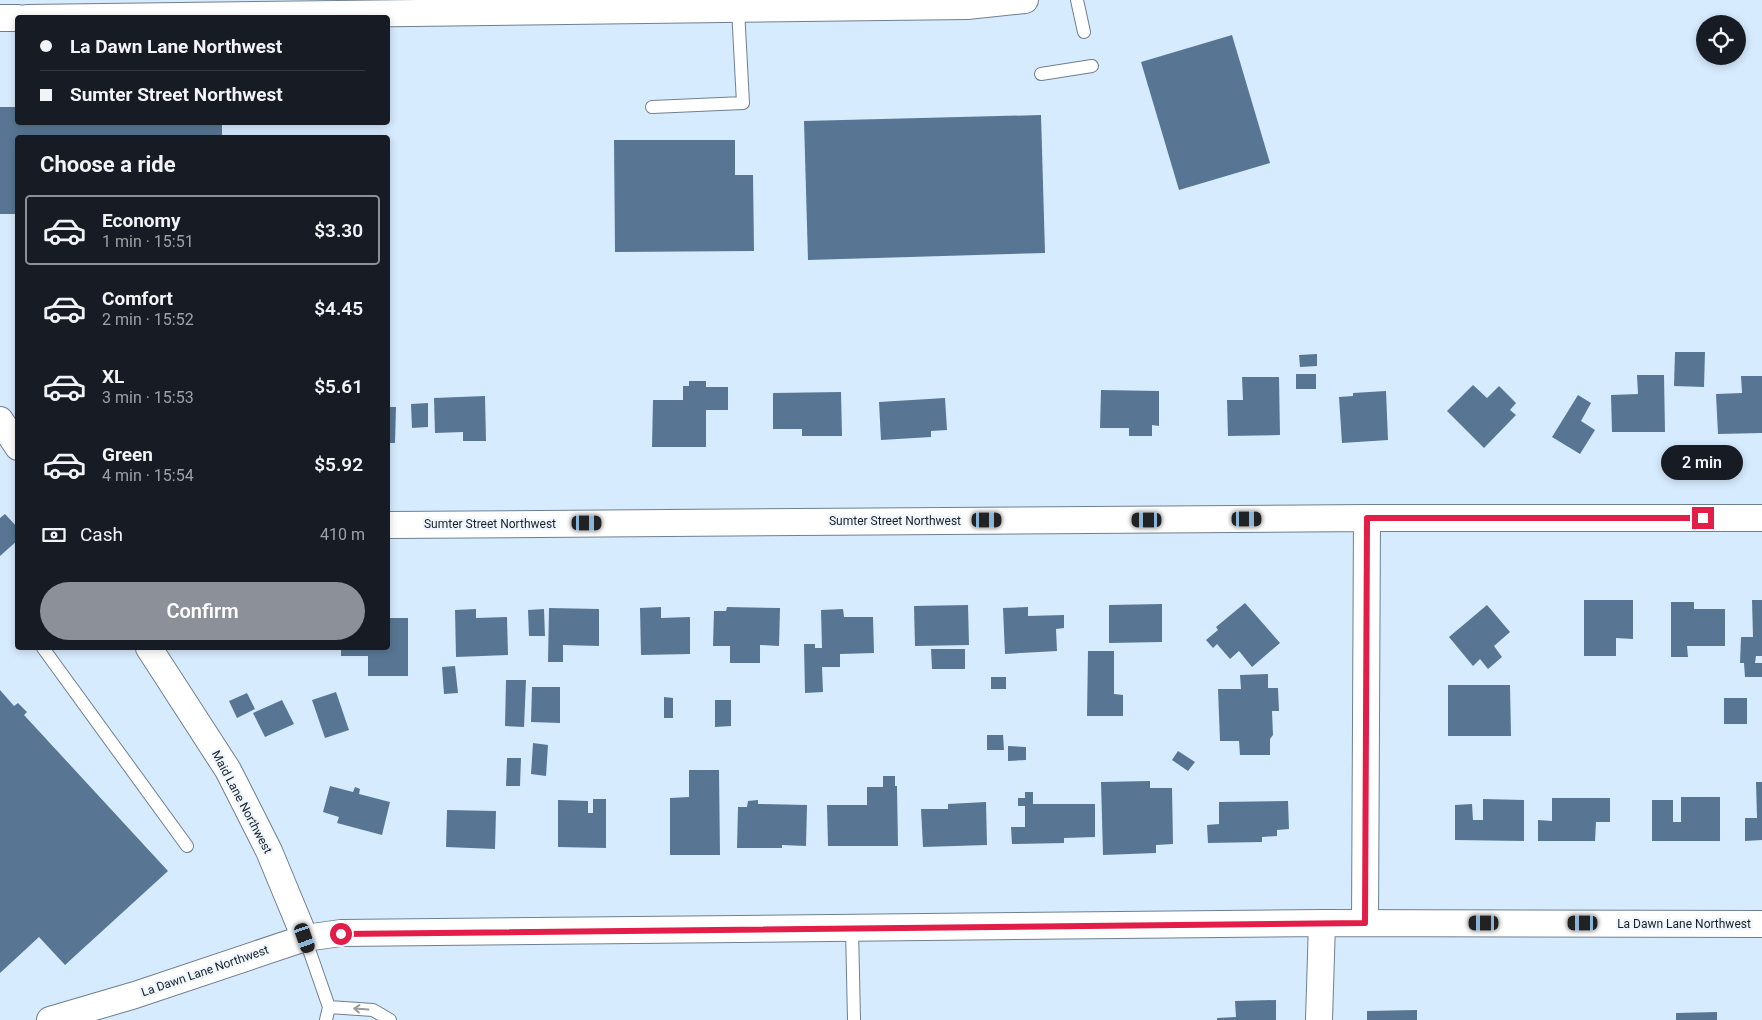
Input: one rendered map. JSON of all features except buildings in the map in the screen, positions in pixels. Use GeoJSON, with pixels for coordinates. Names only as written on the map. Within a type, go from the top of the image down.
{"type":"FeatureCollection","features":[{"type":"Feature","properties":{"kind":"street"},"geometry":{"type":"LineString","coordinates":[[147,15],[347,10],[738,9],[861,4],[967,6],[1025,0]]}},
{"type":"Feature","properties":{"kind":"street"},"geometry":{"type":"LineString","coordinates":[[0,18],[15,18]]}},
{"type":"Feature","properties":{"kind":"street"},"geometry":{"type":"LineString","coordinates":[[0,420],[15,442]]}},
{"type":"Feature","properties":{"kind":"street"},"geometry":{"type":"LineString","coordinates":[[1365,923],[1367,518]]}},
{"type":"Feature","properties":{"kind":"street","name":"Sumter Street Northwest"},"geometry":{"type":"LineString","coordinates":[[390,525],[1367,518],[1762,518]]}},
{"type":"Feature","properties":{"kind":"street","name":"Maid Lane Northwest"},"geometry":{"type":"LineString","coordinates":[[150,650],[228,770],[269,851],[305,938]]}},
{"type":"Feature","properties":{"kind":"street"},"geometry":{"type":"LineString","coordinates":[[1319,1020],[1322,923]]}},
{"type":"Feature","properties":{"kind":"street","name":"La Dawn Lane Northwest"},"geometry":{"type":"LineString","coordinates":[[50,1020],[136,995],[305,938],[341,934],[1322,923],[1762,924]]}},
{"type":"Feature","properties":{"kind":"lane"},"geometry":{"type":"LineString","coordinates":[[1077,0],[1084,32]]}},
{"type":"Feature","properties":{"kind":"lane"},"geometry":{"type":"LineString","coordinates":[[652,107],[743,103],[738,9]]}},
{"type":"Feature","properties":{"kind":"lane"},"geometry":{"type":"LineString","coordinates":[[1041,74],[1092,66]]}},
{"type":"Feature","properties":{"kind":"lane"},"geometry":{"type":"LineString","coordinates":[[44,650],[187,846]]}},
{"type":"Feature","properties":{"kind":"lane"},"geometry":{"type":"LineString","coordinates":[[852,928],[854,1020]]}},
{"type":"Feature","properties":{"kind":"lane"},"geometry":{"type":"LineString","coordinates":[[305,938],[329,1007],[326,1020]]}},
{"type":"Feature","properties":{"kind":"lane"},"geometry":{"type":"LineString","coordinates":[[329,1007],[373,1010],[390,1020]]}},
{"type":"Feature","properties":{"kind":"route"},"geometry":{"type":"LineString","coordinates":[[341,934],[1365,923],[1367,518],[1703,518]]}}]}
